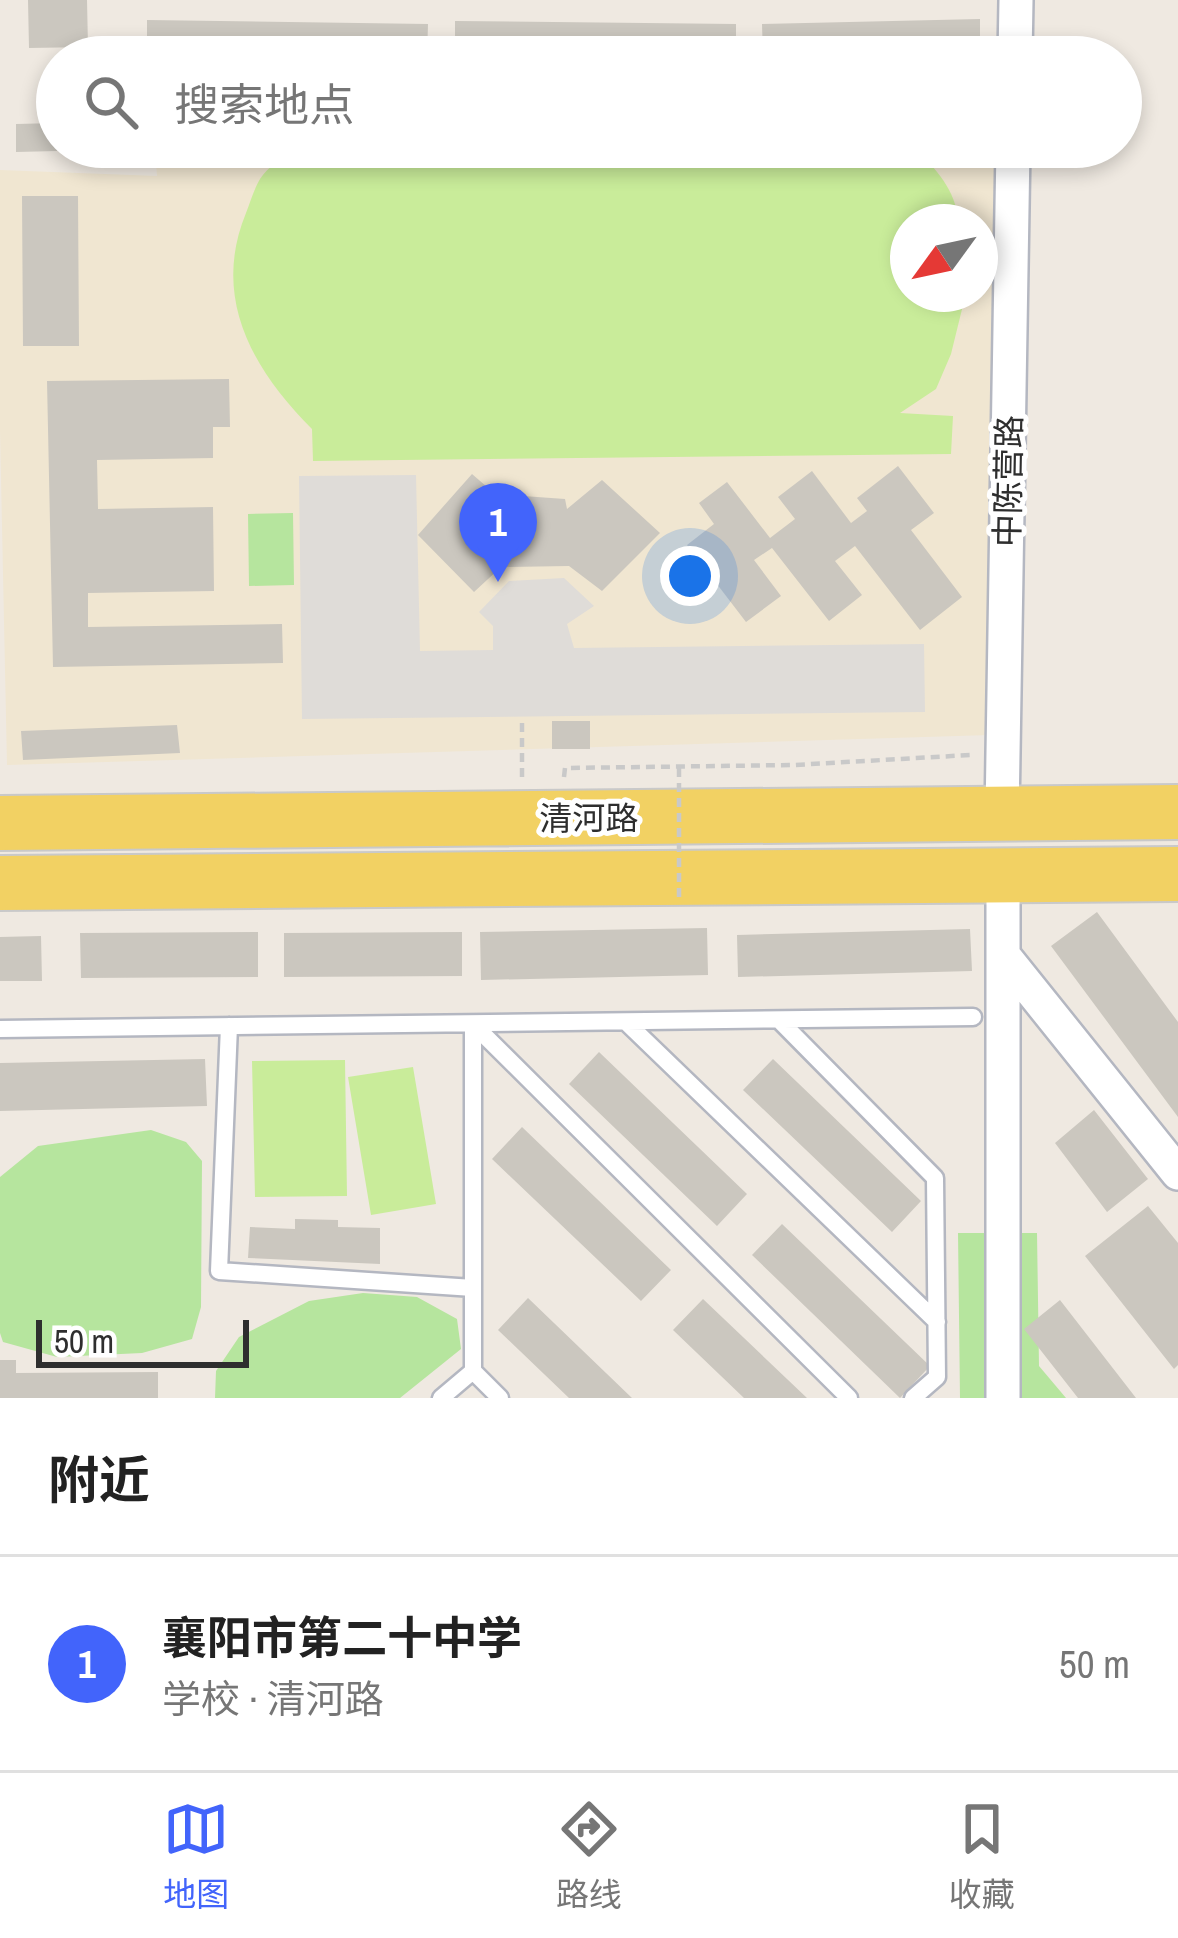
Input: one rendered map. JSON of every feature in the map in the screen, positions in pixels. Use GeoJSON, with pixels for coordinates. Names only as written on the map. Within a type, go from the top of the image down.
{"type":"FeatureCollection","features":[{"type":"Feature","properties":{"kind":"main road","name":"清河路"},"geometry":{"type":"LineString","coordinates":[[0,824],[1178,812]]}},
{"type":"Feature","properties":{"kind":"main road","name":"清河路"},"geometry":{"type":"LineString","coordinates":[[0,883],[1178,874]]}},
{"type":"Feature","properties":{"kind":"street"},"geometry":{"type":"LineString","coordinates":[[1015,36],[1016,0]]}},
{"type":"Feature","properties":{"kind":"street","name":"中陈营路"},"geometry":{"type":"LineString","coordinates":[[1002,814],[1013,168]]}},
{"type":"Feature","properties":{"kind":"street"},"geometry":{"type":"LineString","coordinates":[[1004,874],[1004,1398]]}},
{"type":"Feature","properties":{"kind":"street"},"geometry":{"type":"LineString","coordinates":[[1003,955],[1178,1173]]}},
{"type":"Feature","properties":{"kind":"lane"},"geometry":{"type":"LineString","coordinates":[[0,1029],[973,1017]]}},
{"type":"Feature","properties":{"kind":"lane"},"geometry":{"type":"LineString","coordinates":[[779,1019],[935,1178],[937,1377],[913,1398]]}},
{"type":"Feature","properties":{"kind":"lane"},"geometry":{"type":"LineString","coordinates":[[626,1022],[937,1322]]}},
{"type":"Feature","properties":{"kind":"lane"},"geometry":{"type":"LineString","coordinates":[[473,1024],[473,1371],[500,1398]]}},
{"type":"Feature","properties":{"kind":"lane"},"geometry":{"type":"LineString","coordinates":[[473,1024],[849,1398]]}},
{"type":"Feature","properties":{"kind":"lane"},"geometry":{"type":"LineString","coordinates":[[229,1026],[219,1271],[473,1288]]}},
{"type":"Feature","properties":{"kind":"lane"},"geometry":{"type":"LineString","coordinates":[[441,1398],[473,1371]]}},
{"type":"Feature","properties":{"kind":"path"},"geometry":{"type":"LineString","coordinates":[[522,717],[522,818]]}},
{"type":"Feature","properties":{"kind":"path"},"geometry":{"type":"LineString","coordinates":[[565,768],[794,766],[1004,753]]}},
{"type":"Feature","properties":{"kind":"path"},"geometry":{"type":"LineString","coordinates":[[679,765],[679,897]]}},
{"type":"Feature","properties":{"kind":"shaded area"},"geometry":{"type":"Polygon","coordinates":[[[156,168],[1004,168],[990,735],[7,765],[0,170],[157,176],[156,168]]]}},
{"type":"Feature","properties":{"kind":"shaded area"},"geometry":{"type":"Polygon","coordinates":[[[416,475],[420,651],[493,650],[493,626],[479,612],[509,581],[564,578],[594,606],[567,624],[574,648],[924,644],[925,712],[302,719],[299,476],[416,475]]]}},
{"type":"Feature","properties":{"kind":"green space"},"geometry":{"type":"Polygon","coordinates":[[[269,168],[933,168],[955,204],[890,204],[890,312],[961,312],[936,389],[900,413],[953,416],[951,454],[313,461],[312,429],[256,357],[236,303],[236,244],[258,183],[269,168]]]}},
{"type":"Feature","properties":{"kind":"green space"},"geometry":{"type":"Polygon","coordinates":[[[293,513],[294,585],[249,586],[248,514],[293,513]]]}},
{"type":"Feature","properties":{"kind":"green space"},"geometry":{"type":"Polygon","coordinates":[[[345,1060],[347,1196],[255,1197],[252,1061],[345,1060]]]}},
{"type":"Feature","properties":{"kind":"green space"},"geometry":{"type":"Polygon","coordinates":[[[413,1067],[436,1204],[371,1215],[348,1077],[413,1067]]]}},
{"type":"Feature","properties":{"kind":"green space"},"geometry":{"type":"Polygon","coordinates":[[[151,1130],[186,1142],[202,1161],[201,1307],[192,1339],[142,1353],[57,1357],[3,1342],[0,1177],[38,1146],[151,1130]]]}},
{"type":"Feature","properties":{"kind":"green space"},"geometry":{"type":"Polygon","coordinates":[[[958,1233],[1037,1233],[1039,1366],[1066,1398],[960,1398],[958,1233]]]}},
{"type":"Feature","properties":{"kind":"green space"},"geometry":{"type":"Polygon","coordinates":[[[363,1293],[417,1297],[457,1319],[461,1349],[400,1398],[215,1398],[216,1371],[239,1337],[309,1301],[363,1293]]]}},
{"type":"Feature","properties":{"kind":"building"},"geometry":{"type":"Polygon","coordinates":[[[28,0],[87,0],[88,36],[36,36],[36,48],[29,48],[28,0]]]}},
{"type":"Feature","properties":{"kind":"building"},"geometry":{"type":"Polygon","coordinates":[[[980,19],[980,36],[762,36],[762,24],[980,19]]]}},
{"type":"Feature","properties":{"kind":"building"},"geometry":{"type":"Polygon","coordinates":[[[147,20],[428,24],[428,36],[147,36],[147,20]]]}},
{"type":"Feature","properties":{"kind":"building"},"geometry":{"type":"Polygon","coordinates":[[[455,21],[736,24],[736,36],[455,36],[455,21]]]}},
{"type":"Feature","properties":{"kind":"building"},"geometry":{"type":"Polygon","coordinates":[[[16,124],[36,124],[36,152],[16,152],[16,124]]]}},
{"type":"Feature","properties":{"kind":"building"},"geometry":{"type":"Polygon","coordinates":[[[22,196],[78,196],[79,346],[23,346],[22,196]]]}},
{"type":"Feature","properties":{"kind":"building"},"geometry":{"type":"Polygon","coordinates":[[[229,379],[230,427],[213,427],[213,458],[97,460],[98,509],[213,507],[214,591],[88,593],[88,627],[282,624],[283,663],[53,667],[47,381],[229,379]]]}},
{"type":"Feature","properties":{"kind":"building"},"geometry":{"type":"Polygon","coordinates":[[[898,466],[934,513],[911,530],[962,597],[920,630],[855,546],[835,561],[862,595],[829,621],[772,548],[754,560],[781,596],[746,622],[687,545],[714,524],[699,503],[727,482],[770,538],[795,519],[778,497],[812,471],[851,523],[867,511],[857,498],[898,466]]]}},
{"type":"Feature","properties":{"kind":"building"},"geometry":{"type":"Polygon","coordinates":[[[472,474],[509,506],[509,495],[565,499],[567,509],[602,480],[660,533],[602,591],[569,566],[501,567],[474,592],[418,535],[472,474]]]}},
{"type":"Feature","properties":{"kind":"building"},"geometry":{"type":"Polygon","coordinates":[[[552,721],[590,721],[590,749],[552,749],[552,721]]]}},
{"type":"Feature","properties":{"kind":"building"},"geometry":{"type":"Polygon","coordinates":[[[177,725],[180,753],[23,760],[21,731],[177,725]]]}},
{"type":"Feature","properties":{"kind":"building"},"geometry":{"type":"Polygon","coordinates":[[[1097,912],[1178,1022],[1178,1117],[1051,946],[1097,912]]]}},
{"type":"Feature","properties":{"kind":"building"},"geometry":{"type":"Polygon","coordinates":[[[707,928],[708,975],[481,980],[480,932],[707,928]]]}},
{"type":"Feature","properties":{"kind":"building"},"geometry":{"type":"Polygon","coordinates":[[[970,929],[972,971],[738,977],[737,935],[970,929]]]}},
{"type":"Feature","properties":{"kind":"building"},"geometry":{"type":"Polygon","coordinates":[[[258,932],[258,977],[81,978],[80,933],[258,932]]]}},
{"type":"Feature","properties":{"kind":"building"},"geometry":{"type":"Polygon","coordinates":[[[462,932],[462,976],[284,977],[284,933],[462,932]]]}},
{"type":"Feature","properties":{"kind":"building"},"geometry":{"type":"Polygon","coordinates":[[[41,936],[42,981],[0,981],[0,937],[41,936]]]}},
{"type":"Feature","properties":{"kind":"building"},"geometry":{"type":"Polygon","coordinates":[[[599,1052],[747,1194],[717,1226],[569,1084],[599,1052]]]}},
{"type":"Feature","properties":{"kind":"building"},"geometry":{"type":"Polygon","coordinates":[[[205,1059],[207,1106],[0,1111],[0,1063],[205,1059]]]}},
{"type":"Feature","properties":{"kind":"building"},"geometry":{"type":"Polygon","coordinates":[[[773,1059],[921,1201],[892,1232],[743,1090],[773,1059]]]}},
{"type":"Feature","properties":{"kind":"building"},"geometry":{"type":"Polygon","coordinates":[[[1094,1110],[1148,1179],[1107,1212],[1055,1143],[1094,1110]]]}},
{"type":"Feature","properties":{"kind":"building"},"geometry":{"type":"Polygon","coordinates":[[[522,1127],[671,1270],[641,1301],[492,1159],[522,1127]]]}},
{"type":"Feature","properties":{"kind":"building"},"geometry":{"type":"Polygon","coordinates":[[[1148,1206],[1178,1243],[1178,1365],[1174,1369],[1085,1256],[1148,1206]]]}},
{"type":"Feature","properties":{"kind":"building"},"geometry":{"type":"Polygon","coordinates":[[[295,1219],[380,1228],[380,1264],[248,1258],[250,1227],[295,1229],[295,1219]]]}},
{"type":"Feature","properties":{"kind":"building"},"geometry":{"type":"Polygon","coordinates":[[[782,1224],[930,1366],[900,1398],[752,1255],[782,1224]]]}},
{"type":"Feature","properties":{"kind":"building"},"geometry":{"type":"Polygon","coordinates":[[[528,1298],[632,1398],[569,1398],[498,1330],[528,1298]]]}},
{"type":"Feature","properties":{"kind":"building"},"geometry":{"type":"Polygon","coordinates":[[[703,1299],[807,1398],[744,1398],[673,1330],[703,1299]]]}},
{"type":"Feature","properties":{"kind":"building"},"geometry":{"type":"Polygon","coordinates":[[[1060,1300],[1136,1398],[1078,1398],[1024,1329],[1060,1300]]]}},
{"type":"Feature","properties":{"kind":"building"},"geometry":{"type":"Polygon","coordinates":[[[0,1360],[16,1360],[16,1373],[158,1372],[158,1398],[0,1398],[0,1360]]]}},
{"type":"Feature","properties":{"kind":"place","name":"襄阳市第二十中学"},"geometry":{"type":"Point","coordinates":[498,582]}}]}
